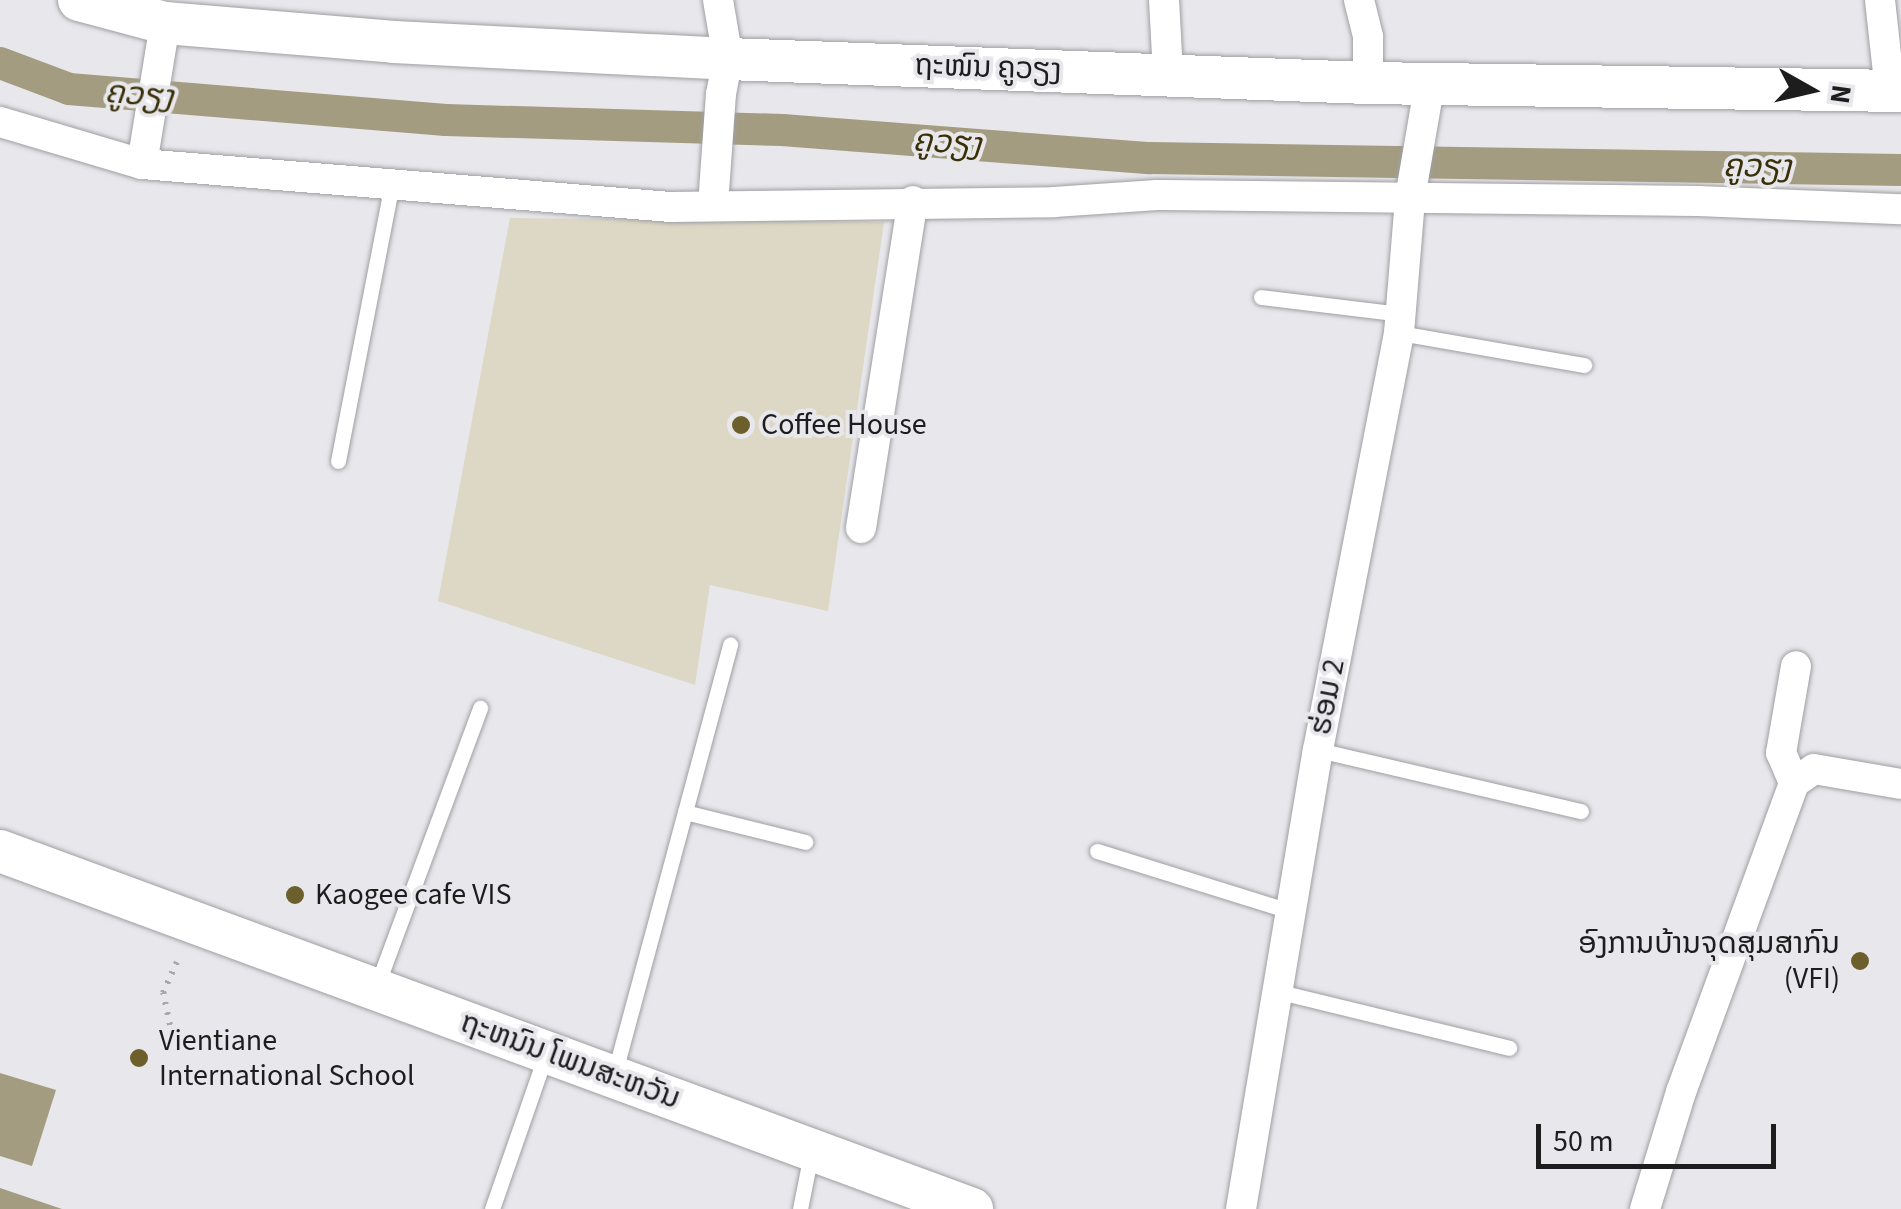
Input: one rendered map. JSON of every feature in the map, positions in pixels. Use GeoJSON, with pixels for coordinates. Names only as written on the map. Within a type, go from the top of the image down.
{"type":"FeatureCollection","features":[{"type":"Feature","properties":{"kind":"street"},"geometry":{"type":"LineString","coordinates":[[714,198],[724,77],[718,0]]}},
{"type":"Feature","properties":{"kind":"street"},"geometry":{"type":"LineString","coordinates":[[1164,0],[1168,75]]}},
{"type":"Feature","properties":{"kind":"street"},"geometry":{"type":"LineString","coordinates":[[1360,0],[1368,37],[1368,82]]}},
{"type":"Feature","properties":{"kind":"street"},"geometry":{"type":"LineString","coordinates":[[1880,0],[1896,90]]}},
{"type":"Feature","properties":{"kind":"street","name":"ຖະໜົນ ຄູວຽງ"},"geometry":{"type":"LineString","coordinates":[[100,2],[162,37],[394,42],[724,77],[1168,75],[1368,82],[1428,95],[1896,90]]}},
{"type":"Feature","properties":{"kind":"street"},"geometry":{"type":"LineString","coordinates":[[142,160],[162,37]]}},
{"type":"Feature","properties":{"kind":"street","name":"ຮ່ອມ 2"},"geometry":{"type":"LineString","coordinates":[[1241,1209],[1318,750],[1400,324],[1411,192],[1428,95]]}},
{"type":"Feature","properties":{"kind":"street"},"geometry":{"type":"LineString","coordinates":[[0,122],[142,160],[672,207],[714,198],[1054,202],[1157,195],[1411,192],[1901,209]]}},
{"type":"Feature","properties":{"kind":"street"},"geometry":{"type":"LineString","coordinates":[[861,528],[913,201]]}},
{"type":"Feature","properties":{"kind":"street"},"geometry":{"type":"LineString","coordinates":[[1794,783],[1782,753],[1796,666]]}},
{"type":"Feature","properties":{"kind":"street"},"geometry":{"type":"LineString","coordinates":[[1644,1209],[1681,1092],[1794,783],[1814,769],[1901,784]]}},
{"type":"Feature","properties":{"kind":"street","name":"ຖະຫນົນ ໂພນສະຫວັນ"},"geometry":{"type":"LineString","coordinates":[[0,851],[972,1209]]}},
{"type":"Feature","properties":{"kind":"lane"},"geometry":{"type":"LineString","coordinates":[[338,461],[392,184]]}},
{"type":"Feature","properties":{"kind":"lane"},"geometry":{"type":"LineString","coordinates":[[1262,297],[1584,365]]}},
{"type":"Feature","properties":{"kind":"lane"},"geometry":{"type":"LineString","coordinates":[[614,1077],[730,644]]}},
{"type":"Feature","properties":{"kind":"lane"},"geometry":{"type":"LineString","coordinates":[[375,990],[480,708]]}},
{"type":"Feature","properties":{"kind":"lane"},"geometry":{"type":"LineString","coordinates":[[1318,750],[1581,811]]}},
{"type":"Feature","properties":{"kind":"lane"},"geometry":{"type":"LineString","coordinates":[[685,812],[805,842]]}},
{"type":"Feature","properties":{"kind":"lane"},"geometry":{"type":"LineString","coordinates":[[1097,851],[1290,911]]}},
{"type":"Feature","properties":{"kind":"lane"},"geometry":{"type":"LineString","coordinates":[[1276,991],[1509,1048]]}},
{"type":"Feature","properties":{"kind":"lane"},"geometry":{"type":"LineString","coordinates":[[492,1209],[546,1052]]}},
{"type":"Feature","properties":{"kind":"lane"},"geometry":{"type":"LineString","coordinates":[[800,1209],[812,1150]]}},
{"type":"Feature","properties":{"kind":"path"},"geometry":{"type":"LineString","coordinates":[[170,1024],[163,993],[176,962]]}},
{"type":"Feature","properties":{"kind":"shaded area"},"geometry":{"type":"Polygon","coordinates":[[[510,218],[884,222],[828,611],[710,585],[695,685],[438,601],[510,218]]]}},
{"type":"Feature","properties":{"kind":"shaded area"},"geometry":{"type":"Polygon","coordinates":[[[0,1073],[56,1090],[32,1166],[0,1156],[0,1073]]]}},
{"type":"Feature","properties":{"kind":"shaded area"},"geometry":{"type":"Polygon","coordinates":[[[0,1188],[62,1209],[0,1209],[0,1188]]]}},
{"type":"Feature","properties":{"kind":"waterway","name":"ຄູວຽງ"},"geometry":{"type":"LineString","coordinates":[[0,63],[69,89],[446,120],[782,130],[1150,158],[1901,170]]}},
{"type":"Feature","properties":{"kind":"place","name":"Coffee House"},"geometry":{"type":"Point","coordinates":[741,425]}},
{"type":"Feature","properties":{"kind":"place","name":"Kaogee cafe VIS"},"geometry":{"type":"Point","coordinates":[295,895]}},
{"type":"Feature","properties":{"kind":"place","name":"ອົງການບ້ານຈຸດສຸມສາກົນ (VFI)"},"geometry":{"type":"Point","coordinates":[1860,961]}},
{"type":"Feature","properties":{"kind":"place","name":"Vientiane International School"},"geometry":{"type":"Point","coordinates":[139,1058]}}]}
